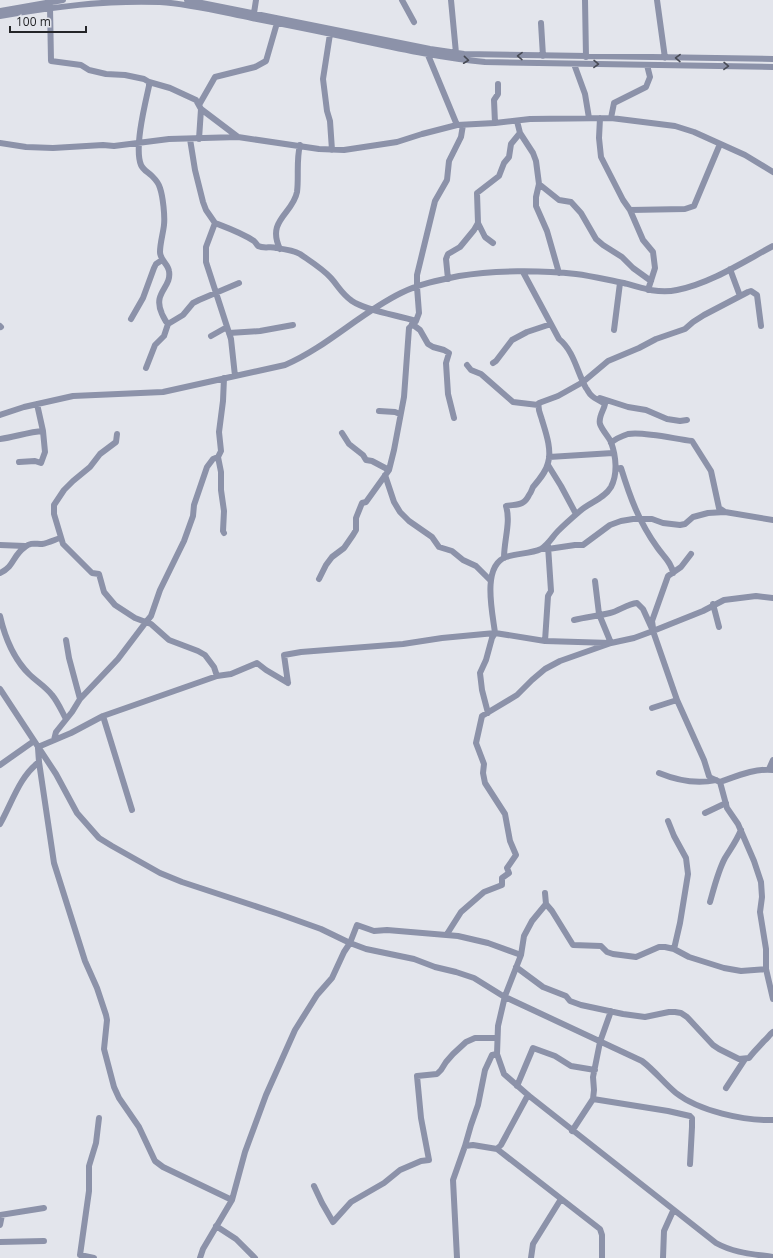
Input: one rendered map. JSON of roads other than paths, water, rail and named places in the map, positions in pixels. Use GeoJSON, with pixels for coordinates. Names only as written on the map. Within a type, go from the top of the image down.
{"type":"FeatureCollection","features":[{"type":"Feature","properties":{"kind":"street"},"geometry":{"type":"LineString","coordinates":[[18,0],[18,7]]}},
{"type":"Feature","properties":{"kind":"street"},"geometry":{"type":"LineString","coordinates":[[0,11],[63,0]]}},
{"type":"Feature","properties":{"kind":"street"},"geometry":{"type":"LineString","coordinates":[[187,0],[430,50],[456,53],[773,60]]}},
{"type":"Feature","properties":{"kind":"street"},"geometry":{"type":"LineString","coordinates":[[254,13],[256,0]]}},
{"type":"Feature","properties":{"kind":"street"},"geometry":{"type":"LineString","coordinates":[[402,0],[414,22]]}},
{"type":"Feature","properties":{"kind":"street"},"geometry":{"type":"LineString","coordinates":[[451,0],[456,53]]}},
{"type":"Feature","properties":{"kind":"street"},"geometry":{"type":"LineString","coordinates":[[585,0],[586,57]]}},
{"type":"Feature","properties":{"kind":"street"},"geometry":{"type":"LineString","coordinates":[[657,0],[665,58]]}},
{"type":"Feature","properties":{"kind":"street"},"geometry":{"type":"LineString","coordinates":[[0,16],[50,7],[94,2],[160,2],[277,23],[428,55],[485,62],[773,67]]}},
{"type":"Feature","properties":{"kind":"street"},"geometry":{"type":"LineString","coordinates":[[50,7],[51,61],[81,65],[89,70],[98,72],[139,78],[170,88],[196,100],[200,107],[238,136]]}},
{"type":"Feature","properties":{"kind":"street"},"geometry":{"type":"LineString","coordinates":[[199,139],[200,107],[215,78],[255,67],[266,61],[277,23]]}},
{"type":"Feature","properties":{"kind":"street"},"geometry":{"type":"LineString","coordinates":[[541,23],[543,56]]}},
{"type":"Feature","properties":{"kind":"street"},"geometry":{"type":"LineString","coordinates":[[330,34],[323,79],[327,111],[330,121],[332,150]]}},
{"type":"Feature","properties":{"kind":"street"},"geometry":{"type":"LineString","coordinates":[[319,580],[326,565],[332,557],[344,548],[356,530],[356,518],[362,503],[366,502],[387,473],[404,390],[409,328],[419,313],[417,287],[419,262],[435,201],[446,180],[449,161],[461,137],[460,125],[428,55]]}},
{"type":"Feature","properties":{"kind":"street"},"geometry":{"type":"LineString","coordinates":[[574,64],[586,94],[589,118]]}},
{"type":"Feature","properties":{"kind":"street"},"geometry":{"type":"LineString","coordinates":[[611,118],[614,103],[646,87],[650,77],[647,65]]}},
{"type":"Feature","properties":{"kind":"street"},"geometry":{"type":"LineString","coordinates":[[149,82],[139,142],[140,163],[142,168],[152,176],[160,188],[165,217],[160,254],[162,260],[169,268],[170,273],[158,304],[165,322],[168,324]]}},
{"type":"Feature","properties":{"kind":"street"},"geometry":{"type":"LineString","coordinates":[[495,123],[494,100],[498,94],[498,84]]}},
{"type":"Feature","properties":{"kind":"street"},"geometry":{"type":"LineString","coordinates":[[600,118],[599,138],[601,157],[623,200],[630,210],[643,240],[653,252],[655,268],[648,290]]}},
{"type":"Feature","properties":{"kind":"street"},"geometry":{"type":"LineString","coordinates":[[0,143],[26,147],[53,148],[103,145],[114,146],[169,139],[199,139],[238,136],[332,150],[344,150],[391,143],[460,125],[530,119],[611,118],[675,126],[694,132],[746,155],[773,172]]}},
{"type":"Feature","properties":{"kind":"street"},"geometry":{"type":"LineString","coordinates":[[517,121],[520,133],[533,153],[536,161],[539,184],[536,197],[536,206],[551,244],[560,273]]}},
{"type":"Feature","properties":{"kind":"street"},"geometry":{"type":"LineString","coordinates":[[493,243],[485,237],[478,224],[477,193],[499,176],[508,157],[511,144],[520,133]]}},
{"type":"Feature","properties":{"kind":"street"},"geometry":{"type":"LineString","coordinates":[[190,139],[194,170],[203,202],[206,210],[215,223],[246,237],[255,242],[258,246],[271,248],[275,247],[280,249],[285,248],[298,253],[326,272],[346,296],[354,302],[414,322],[428,344],[448,353],[446,363],[448,394],[454,418]]}},
{"type":"Feature","properties":{"kind":"street"},"geometry":{"type":"LineString","coordinates":[[630,210],[685,209],[694,206],[720,144]]}},
{"type":"Feature","properties":{"kind":"street"},"geometry":{"type":"LineString","coordinates":[[280,249],[276,240],[277,231],[280,219],[295,199],[297,192],[298,154],[300,145]]}},
{"type":"Feature","properties":{"kind":"street"},"geometry":{"type":"LineString","coordinates":[[539,184],[559,200],[571,202],[581,213],[596,239],[603,246],[622,257],[633,268],[651,281]]}},
{"type":"Feature","properties":{"kind":"street"},"geometry":{"type":"LineString","coordinates":[[215,223],[206,247],[205,257],[215,293],[228,330],[233,352],[235,376]]}},
{"type":"Feature","properties":{"kind":"street"},"geometry":{"type":"LineString","coordinates":[[448,279],[446,260],[448,254],[460,247],[478,224]]}},
{"type":"Feature","properties":{"kind":"street"},"geometry":{"type":"LineString","coordinates":[[0,415],[37,404],[73,396],[163,392],[286,365],[299,359],[373,309],[401,293],[417,287],[459,276],[523,272],[576,274],[620,282],[648,290],[677,290],[703,282],[773,246]]}},
{"type":"Feature","properties":{"kind":"street"},"geometry":{"type":"LineString","coordinates":[[132,319],[143,298],[156,264],[162,260]]}},
{"type":"Feature","properties":{"kind":"street"},"geometry":{"type":"LineString","coordinates":[[730,269],[740,296]]}},
{"type":"Feature","properties":{"kind":"street"},"geometry":{"type":"LineString","coordinates":[[523,272],[559,339],[570,350],[583,382],[592,396],[605,404],[600,416],[600,424],[611,443],[616,469],[611,486],[606,493],[576,514],[557,532],[548,546],[550,591],[548,596],[545,641]]}},
{"type":"Feature","properties":{"kind":"street"},"geometry":{"type":"LineString","coordinates":[[614,330],[620,282]]}},
{"type":"Feature","properties":{"kind":"street"},"geometry":{"type":"LineString","coordinates":[[146,368],[155,345],[164,336],[168,324],[183,315],[193,303],[239,283]]}},
{"type":"Feature","properties":{"kind":"street"},"geometry":{"type":"LineString","coordinates":[[467,366],[471,370],[481,374],[513,402],[538,405],[539,403],[558,396],[583,382],[608,361],[656,339],[685,329],[704,315],[751,291],[757,295],[760,326]]}},
{"type":"Feature","properties":{"kind":"street"},"geometry":{"type":"LineString","coordinates":[[493,363],[516,337],[551,324]]}},
{"type":"Feature","properties":{"kind":"street"},"geometry":{"type":"LineString","coordinates":[[211,336],[228,330],[260,331],[292,325]]}},
{"type":"Feature","properties":{"kind":"street"},"geometry":{"type":"LineString","coordinates":[[224,378],[219,432],[221,451],[218,457],[221,472],[220,490],[224,511],[224,533]]}},
{"type":"Feature","properties":{"kind":"street"},"geometry":{"type":"LineString","coordinates":[[596,398],[613,401],[628,407],[644,409],[667,419],[680,421],[687,420]]}},
{"type":"Feature","properties":{"kind":"street"},"geometry":{"type":"LineString","coordinates":[[19,462],[35,461],[41,463],[45,452],[43,431],[37,404]]}},
{"type":"Feature","properties":{"kind":"street"},"geometry":{"type":"LineString","coordinates":[[504,558],[506,529],[508,522],[508,512],[506,506],[524,503],[548,465],[549,457],[545,428],[538,405]]}},
{"type":"Feature","properties":{"kind":"street"},"geometry":{"type":"LineString","coordinates":[[379,411],[395,412],[400,414]]}},
{"type":"Feature","properties":{"kind":"street"},"geometry":{"type":"LineString","coordinates":[[0,439],[15,437],[28,432],[43,431]]}},
{"type":"Feature","properties":{"kind":"street"},"geometry":{"type":"LineString","coordinates":[[342,433],[349,444],[363,455],[366,460],[372,461],[387,473],[394,502],[409,522],[432,537],[439,547],[452,551],[463,560],[476,566],[490,580]]}},
{"type":"Feature","properties":{"kind":"street"},"geometry":{"type":"LineString","coordinates":[[117,434],[116,442],[100,454],[90,467],[64,490],[54,505],[54,514],[60,538],[63,544],[85,567],[92,573],[99,574],[104,592],[115,606],[135,618],[151,624],[169,640],[205,655],[214,667],[217,676]]}},
{"type":"Feature","properties":{"kind":"street"},"geometry":{"type":"LineString","coordinates":[[611,443],[615,439],[628,434],[652,435],[692,441],[711,471],[719,508],[725,512]]}},
{"type":"Feature","properties":{"kind":"street"},"geometry":{"type":"LineString","coordinates":[[549,457],[613,453]]}},
{"type":"Feature","properties":{"kind":"street"},"geometry":{"type":"LineString","coordinates":[[54,740],[56,732],[80,699],[118,659],[151,616],[160,590],[184,541],[207,467],[213,459],[218,457]]}},
{"type":"Feature","properties":{"kind":"street"},"geometry":{"type":"LineString","coordinates":[[548,465],[576,514]]}},
{"type":"Feature","properties":{"kind":"street"},"geometry":{"type":"LineString","coordinates":[[616,469],[622,468],[630,497],[639,519],[656,546],[672,566],[673,573]]}},
{"type":"Feature","properties":{"kind":"street"},"geometry":{"type":"LineString","coordinates":[[488,713],[482,690],[480,674],[486,660],[492,638],[495,634],[490,580],[496,566],[504,558],[548,546],[583,545],[610,525],[621,521],[639,519],[680,525],[684,524],[692,517],[708,513],[725,512],[773,520]]}},
{"type":"Feature","properties":{"kind":"street"},"geometry":{"type":"LineString","coordinates":[[0,573],[7,570],[13,564],[16,555],[25,546],[31,543],[42,544],[60,538]]}},
{"type":"Feature","properties":{"kind":"street"},"geometry":{"type":"LineString","coordinates":[[0,545],[25,546]]}},
{"type":"Feature","properties":{"kind":"street"},"geometry":{"type":"LineString","coordinates":[[653,631],[652,621],[668,576],[681,567],[691,554]]}},
{"type":"Feature","properties":{"kind":"street"},"geometry":{"type":"LineString","coordinates":[[595,581],[599,614],[611,643]]}},
{"type":"Feature","properties":{"kind":"street"},"geometry":{"type":"LineString","coordinates":[[447,934],[461,912],[484,892],[502,885],[502,878],[509,873],[507,868],[516,855],[510,840],[505,814],[485,783],[482,773],[484,764],[477,748],[477,735],[482,716],[517,696],[532,680],[546,669],[560,661],[611,643],[634,638],[653,631],[702,611],[713,604],[724,600],[756,596],[773,598]]}},
{"type":"Feature","properties":{"kind":"street"},"geometry":{"type":"LineString","coordinates":[[574,620],[599,614],[611,613],[631,604],[637,603],[643,609],[653,631],[677,700],[704,760],[709,776],[718,781],[727,808],[741,830],[754,861],[761,882],[762,897],[760,912],[766,949],[766,969],[773,999]]}},
{"type":"Feature","properties":{"kind":"street"},"geometry":{"type":"LineString","coordinates":[[713,604],[719,627]]}},
{"type":"Feature","properties":{"kind":"street"},"geometry":{"type":"LineString","coordinates":[[0,616],[3,632],[8,645],[20,664],[52,695],[66,719]]}},
{"type":"Feature","properties":{"kind":"street"},"geometry":{"type":"LineString","coordinates":[[38,747],[71,733],[104,716],[217,676],[231,674],[257,663],[288,683],[284,655],[301,652],[403,644],[442,638],[495,634],[545,641],[611,643]]}},
{"type":"Feature","properties":{"kind":"street"},"geometry":{"type":"LineString","coordinates":[[66,640],[80,699]]}},
{"type":"Feature","properties":{"kind":"street"},"geometry":{"type":"LineString","coordinates":[[578,642],[582,654]]}},
{"type":"Feature","properties":{"kind":"street"},"geometry":{"type":"LineString","coordinates":[[0,689],[56,774],[77,813],[99,838],[160,873],[182,882],[279,914],[321,930],[350,944],[366,949],[414,959],[435,967],[474,978],[506,996],[642,1061],[678,1095],[691,1102],[737,1118],[773,1120]]}},
{"type":"Feature","properties":{"kind":"street"},"geometry":{"type":"LineString","coordinates":[[652,708],[677,700]]}},
{"type":"Feature","properties":{"kind":"street"},"geometry":{"type":"LineString","coordinates":[[104,716],[132,810]]}},
{"type":"Feature","properties":{"kind":"street"},"geometry":{"type":"LineString","coordinates":[[0,765],[34,741]]}},
{"type":"Feature","properties":{"kind":"street"},"geometry":{"type":"LineString","coordinates":[[38,747],[54,863],[85,961],[97,988],[106,1014],[107,1020],[104,1049],[114,1087],[119,1098],[139,1127],[155,1161],[163,1167],[190,1181],[232,1200]]}},
{"type":"Feature","properties":{"kind":"street"},"geometry":{"type":"LineString","coordinates":[[659,772],[676,779],[705,782],[718,781],[764,769],[771,770],[773,760]]}},
{"type":"Feature","properties":{"kind":"street"},"geometry":{"type":"LineString","coordinates":[[0,823],[17,788],[33,767],[39,762]]}},
{"type":"Feature","properties":{"kind":"street"},"geometry":{"type":"LineString","coordinates":[[705,813],[726,803]]}},
{"type":"Feature","properties":{"kind":"street"},"geometry":{"type":"LineString","coordinates":[[668,821],[686,858],[688,874],[674,949]]}},
{"type":"Feature","properties":{"kind":"street"},"geometry":{"type":"LineString","coordinates":[[710,902],[725,858],[735,844],[741,830]]}},
{"type":"Feature","properties":{"kind":"street"},"geometry":{"type":"LineString","coordinates":[[545,893],[546,904],[557,918],[573,945],[601,946],[607,952],[613,954],[636,957],[659,947],[674,949],[689,957],[724,968],[741,971],[766,969]]}},
{"type":"Feature","properties":{"kind":"street"},"geometry":{"type":"LineString","coordinates":[[546,904],[528,928],[524,936],[521,955],[506,996],[498,1026],[497,1054],[504,1074],[528,1095],[716,1243],[727,1250],[773,1257]]}},
{"type":"Feature","properties":{"kind":"street"},"geometry":{"type":"LineString","coordinates":[[200,1258],[203,1249],[232,1200],[246,1152],[266,1095],[284,1053],[295,1030],[316,995],[332,978],[344,952],[350,944],[357,925],[374,931],[387,930],[458,936],[488,943],[521,955]]}},
{"type":"Feature","properties":{"kind":"street"},"geometry":{"type":"LineString","coordinates":[[516,967],[543,987],[566,996],[570,1001],[581,1005],[645,1017],[669,1012],[681,1013],[687,1017],[713,1045],[739,1059],[749,1058],[755,1049],[773,1032]]}},
{"type":"Feature","properties":{"kind":"street"},"geometry":{"type":"LineString","coordinates":[[572,1130],[593,1099],[593,1076],[600,1042],[611,1011]]}},
{"type":"Feature","properties":{"kind":"street"},"geometry":{"type":"LineString","coordinates":[[314,1186],[333,1222],[351,1202],[384,1183],[394,1174],[410,1165],[421,1161],[430,1160],[421,1118],[417,1076],[437,1074],[453,1054],[466,1042],[475,1038],[497,1038]]}},
{"type":"Feature","properties":{"kind":"street"},"geometry":{"type":"LineString","coordinates":[[517,1086],[533,1048],[555,1056],[571,1066],[595,1070]]}},
{"type":"Feature","properties":{"kind":"street"},"geometry":{"type":"LineString","coordinates":[[457,1258],[453,1180],[478,1105],[485,1070],[492,1056],[497,1054]]}},
{"type":"Feature","properties":{"kind":"street"},"geometry":{"type":"LineString","coordinates":[[726,1088],[745,1059]]}},
{"type":"Feature","properties":{"kind":"street"},"geometry":{"type":"LineString","coordinates":[[498,1149],[528,1095]]}},
{"type":"Feature","properties":{"kind":"street"},"geometry":{"type":"LineString","coordinates":[[593,1099],[680,1113],[690,1116],[692,1118],[690,1164]]}},
{"type":"Feature","properties":{"kind":"street"},"geometry":{"type":"LineString","coordinates":[[94,1258],[80,1254],[89,1190],[89,1166],[96,1143],[99,1118]]}},
{"type":"Feature","properties":{"kind":"street"},"geometry":{"type":"LineString","coordinates":[[465,1146],[473,1145],[498,1149],[600,1229],[602,1235],[602,1258]]}},
{"type":"Feature","properties":{"kind":"street"},"geometry":{"type":"LineString","coordinates":[[531,1258],[533,1244],[561,1199]]}},
{"type":"Feature","properties":{"kind":"street"},"geometry":{"type":"LineString","coordinates":[[0,1225],[1,1215],[44,1208]]}},
{"type":"Feature","properties":{"kind":"street"},"geometry":{"type":"LineString","coordinates":[[663,1258],[664,1231],[673,1210]]}},
{"type":"Feature","properties":{"kind":"street"},"geometry":{"type":"LineString","coordinates":[[216,1226],[236,1240],[255,1258]]}},
{"type":"Feature","properties":{"kind":"street"},"geometry":{"type":"LineString","coordinates":[[0,1242],[44,1241]]}},
{"type":"Feature","properties":{"kind":"street"},"geometry":{"type":"LineString","coordinates":[[737,1252],[741,1258]]}}]}
